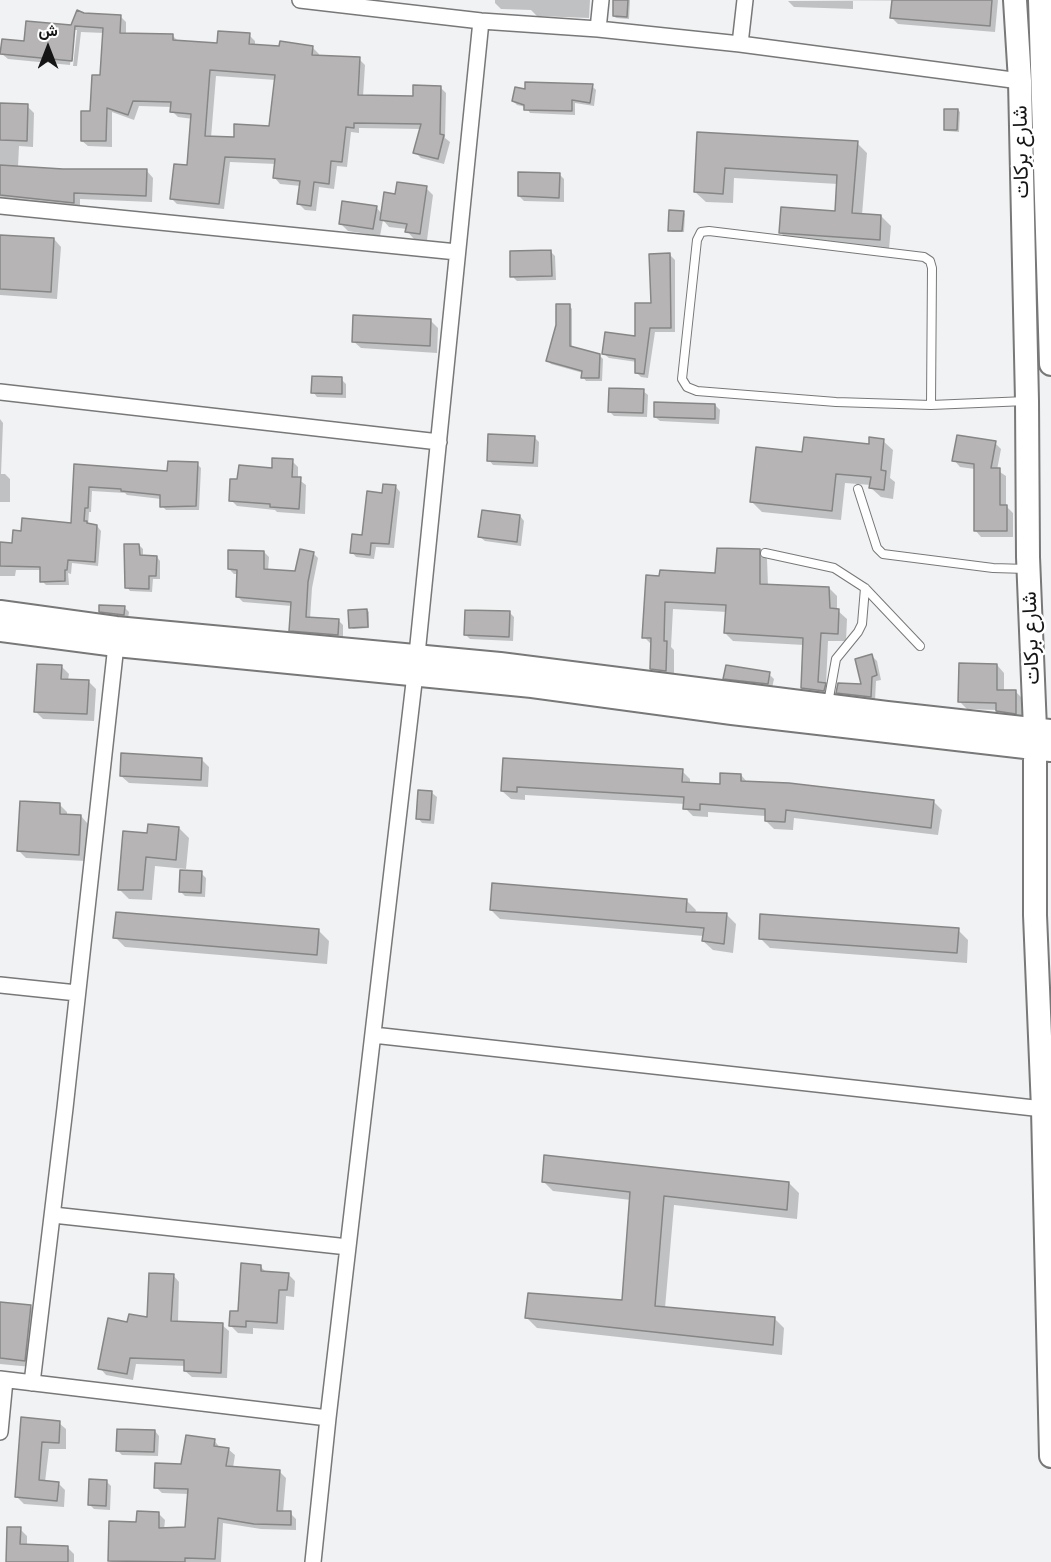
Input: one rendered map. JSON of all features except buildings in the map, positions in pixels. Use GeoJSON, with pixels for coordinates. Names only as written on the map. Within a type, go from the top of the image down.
{"type":"FeatureCollection","features":[{"type":"Feature","properties":{"kind":"street"},"geometry":{"type":"LineString","coordinates":[[300,0],[355,3],[481,21],[598,29],[740,44],[1020,81]]}},
{"type":"Feature","properties":{"kind":"street"},"geometry":{"type":"LineString","coordinates":[[598,29],[601,0]]}},
{"type":"Feature","properties":{"kind":"street"},"geometry":{"type":"LineString","coordinates":[[740,44],[745,0]]}},
{"type":"Feature","properties":{"kind":"street","name":"شارع بركات"},"geometry":{"type":"LineString","coordinates":[[1015,0],[1020,81],[1029,570],[1043,740],[1035,915],[1043,1109],[1051,1456]]}},
{"type":"Feature","properties":{"kind":"street","name":"شارع بركات"},"geometry":{"type":"LineString","coordinates":[[1040,0],[1051,364]]}},
{"type":"Feature","properties":{"kind":"street"},"geometry":{"type":"LineString","coordinates":[[313,1562],[327,1418],[416,665],[481,21]]}},
{"type":"Feature","properties":{"kind":"street"},"geometry":{"type":"LineString","coordinates":[[0,206],[457,252]]}},
{"type":"Feature","properties":{"kind":"street"},"geometry":{"type":"LineString","coordinates":[[0,392],[439,442]]}},
{"type":"Feature","properties":{"kind":"street"},"geometry":{"type":"LineString","coordinates":[[0,612],[416,665],[828,705],[1043,740]]}},
{"type":"Feature","properties":{"kind":"street"},"geometry":{"type":"LineString","coordinates":[[0,630],[116,645],[416,665],[532,686],[732,713],[1043,740]]}},
{"type":"Feature","properties":{"kind":"street"},"geometry":{"type":"LineString","coordinates":[[32,1383],[53,1215],[116,645]]}},
{"type":"Feature","properties":{"kind":"street"},"geometry":{"type":"LineString","coordinates":[[0,985],[77,993]]}},
{"type":"Feature","properties":{"kind":"street"},"geometry":{"type":"LineString","coordinates":[[373,1035],[1043,1109]]}},
{"type":"Feature","properties":{"kind":"street"},"geometry":{"type":"LineString","coordinates":[[53,1215],[348,1247]]}},
{"type":"Feature","properties":{"kind":"street"},"geometry":{"type":"LineString","coordinates":[[0,1432],[2,1379],[327,1418]]}},
{"type":"Feature","properties":{"kind":"lane"},"geometry":{"type":"LineString","coordinates":[[931,405],[932,268],[930,261],[924,257],[709,231],[701,232],[697,240],[682,380],[687,387],[697,391],[837,402],[931,405],[1027,401]]}},
{"type":"Feature","properties":{"kind":"lane"},"geometry":{"type":"LineString","coordinates":[[858,489],[877,548],[883,554],[993,568],[1029,570]]}},
{"type":"Feature","properties":{"kind":"lane"},"geometry":{"type":"LineString","coordinates":[[765,553],[834,568],[865,588],[921,646]]}},
{"type":"Feature","properties":{"kind":"lane"},"geometry":{"type":"LineString","coordinates":[[828,705],[836,659],[862,624],[865,588]]}}]}
